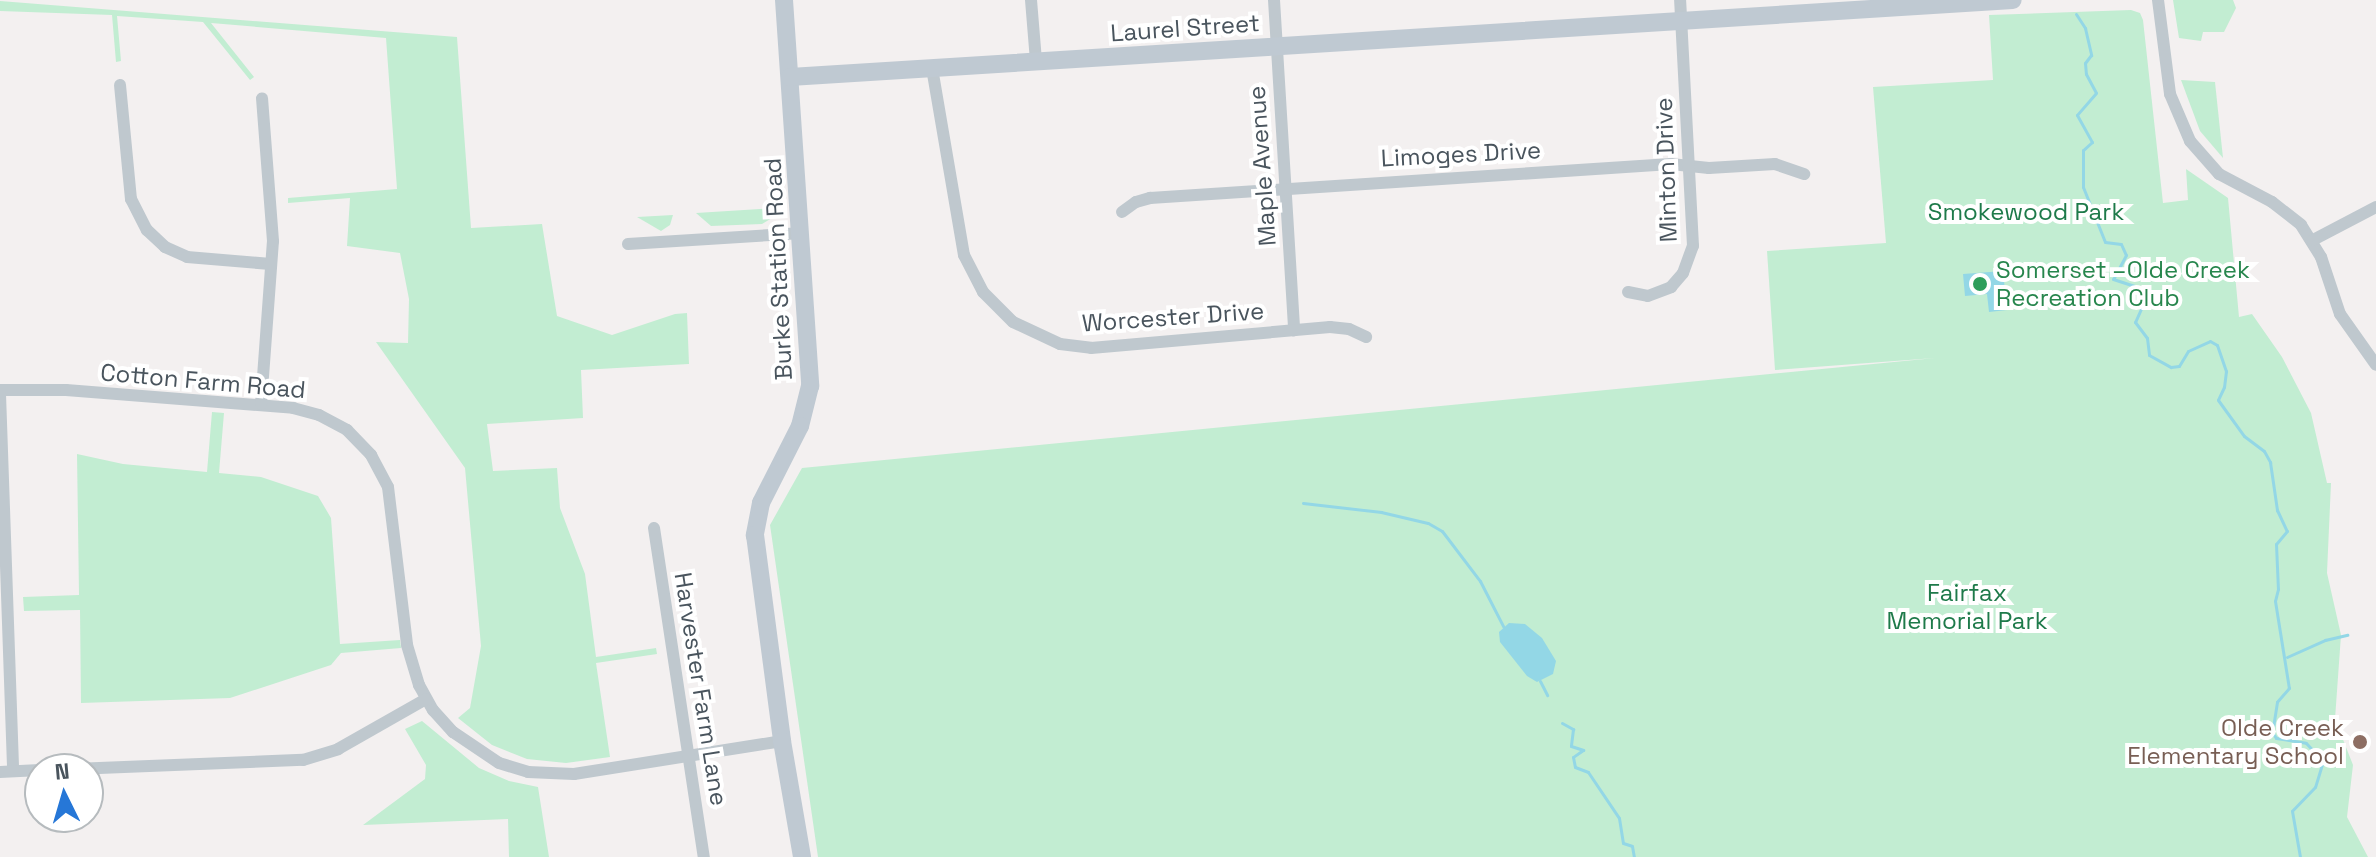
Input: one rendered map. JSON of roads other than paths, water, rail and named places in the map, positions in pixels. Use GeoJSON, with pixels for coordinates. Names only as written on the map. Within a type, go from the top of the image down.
{"type":"FeatureCollection","features":[{"type":"Feature","properties":{"kind":"street","name":"Burke Station Road"},"geometry":{"type":"LineString","coordinates":[[784,0],[810,386],[800,426],[761,503],[755,535],[782,741],[802,857]]}},
{"type":"Feature","properties":{"kind":"street"},"geometry":{"type":"LineString","coordinates":[[1031,0],[1036,61]]}},
{"type":"Feature","properties":{"kind":"street","name":"Maple Avenue"},"geometry":{"type":"LineString","coordinates":[[1274,0],[1294,330]]}},
{"type":"Feature","properties":{"kind":"street","name":"Minton Drive"},"geometry":{"type":"LineString","coordinates":[[1628,292],[1648,296],[1664,292],[1678,281],[1689,261],[1694,230],[1680,0]]}},
{"type":"Feature","properties":{"kind":"street","name":"Laurel Street"},"geometry":{"type":"LineString","coordinates":[[790,77],[932,71],[1036,61],[1681,21],[1858,5],[2013,0]]}},
{"type":"Feature","properties":{"kind":"street"},"geometry":{"type":"LineString","coordinates":[[2158,0],[2170,94],[2190,141],[2219,174],[2286,211],[2313,240],[2340,314],[2376,365]]}},
{"type":"Feature","properties":{"kind":"street","name":"Worcester Drive"},"geometry":{"type":"LineString","coordinates":[[932,71],[964,255],[983,292],[1013,322],[1060,344],[1091,348],[1330,327],[1349,329],[1366,337]]}},
{"type":"Feature","properties":{"kind":"street"},"geometry":{"type":"LineString","coordinates":[[120,85],[131,199],[147,230],[165,247],[187,257],[271,264]]}},
{"type":"Feature","properties":{"kind":"street"},"geometry":{"type":"LineString","coordinates":[[261,404],[273,210],[262,98]]}},
{"type":"Feature","properties":{"kind":"street","name":"Limoges Drive"},"geometry":{"type":"LineString","coordinates":[[1122,212],[1136,202],[1150,198],[1689,164],[1709,168],[1775,164],[1804,174]]}},
{"type":"Feature","properties":{"kind":"street"},"geometry":{"type":"LineString","coordinates":[[2313,240],[2376,207]]}},
{"type":"Feature","properties":{"kind":"street"},"geometry":{"type":"LineString","coordinates":[[628,244],[802,233]]}},
{"type":"Feature","properties":{"kind":"street","name":"Cotton Farm Road"},"geometry":{"type":"LineString","coordinates":[[0,392],[66,390],[261,404],[304,410],[332,421],[360,441],[381,469],[393,503],[407,645],[426,699],[453,732],[473,749],[499,763],[528,772],[574,774],[782,741]]}},
{"type":"Feature","properties":{"kind":"street"},"geometry":{"type":"LineString","coordinates":[[0,392],[7,771]]}},
{"type":"Feature","properties":{"kind":"street","name":"Harvester Farm Lane"},"geometry":{"type":"LineString","coordinates":[[654,528],[704,857]]}},
{"type":"Feature","properties":{"kind":"street"},"geometry":{"type":"LineString","coordinates":[[104,768],[303,760],[338,749],[426,699]]}},
{"type":"Feature","properties":{"kind":"water"},"geometry":{"type":"Polygon","coordinates":[[[2003,271],[2007,310],[1989,312],[1987,294],[1965,296],[1963,274],[2003,271]]]}},
{"type":"Feature","properties":{"kind":"water"},"geometry":{"type":"Polygon","coordinates":[[[1509,623],[1525,624],[1542,638],[1556,661],[1553,674],[1537,682],[1527,676],[1500,642],[1499,632],[1509,623]]]}},
{"type":"Feature","properties":{"kind":"waterway"},"geometry":{"type":"LineString","coordinates":[[2076,14],[2085,28],[2091,55],[2085,63],[2086,74],[2096,93],[2077,115],[2092,142],[2083,150],[2083,187],[2105,242],[2121,244],[2126,255],[2113,279],[2137,287],[2144,302],[2135,322],[2147,338],[2149,355],[2171,367],[2179,366],[2188,351],[2210,341],[2217,345],[2226,371],[2218,400],[2244,436],[2264,451],[2270,462],[2277,510],[2287,531],[2276,544],[2278,589],[2275,601],[2289,688],[2277,702],[2272,732],[2276,738],[2306,743],[2323,761],[2315,787],[2292,811],[2300,857]]}},
{"type":"Feature","properties":{"kind":"waterway"},"geometry":{"type":"LineString","coordinates":[[1303,503],[1381,512],[1428,523],[1442,531],[1480,581],[1503,626]]}},
{"type":"Feature","properties":{"kind":"waterway"},"geometry":{"type":"LineString","coordinates":[[2287,657],[2325,640],[2347,635]]}},
{"type":"Feature","properties":{"kind":"waterway"},"geometry":{"type":"LineString","coordinates":[[1540,681],[1547,695]]}},
{"type":"Feature","properties":{"kind":"waterway"},"geometry":{"type":"LineString","coordinates":[[1562,723],[1573,729],[1571,746],[1583,750],[1573,757],[1575,767],[1588,772],[1619,818],[1623,843],[1632,846],[1634,857]]}},
{"type":"Feature","properties":{"kind":"place","name":"Somerset –Olde Creek Recreation Club"},"geometry":{"type":"Point","coordinates":[1980,284]}},
{"type":"Feature","properties":{"kind":"place","name":"Olde Creek Elementary School"},"geometry":{"type":"Point","coordinates":[2360,742]}},
{"type":"Feature","properties":{"kind":"park label","name":"Smokewood Park"},"geometry":{"type":"Point","coordinates":[2026,212]}},
{"type":"Feature","properties":{"kind":"park label","name":"Fairfax Memorial Park"},"geometry":{"type":"Point","coordinates":[1967,607]}}]}
